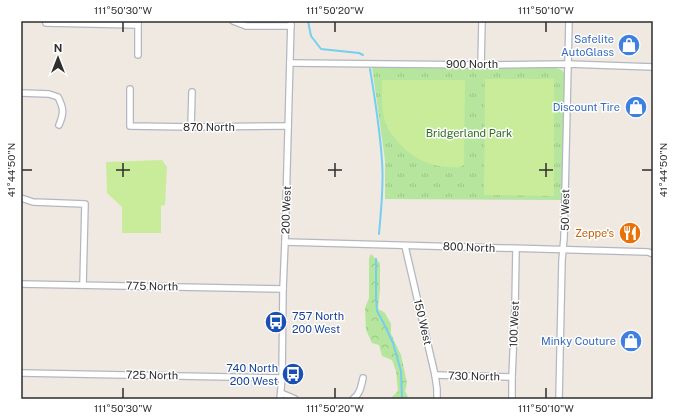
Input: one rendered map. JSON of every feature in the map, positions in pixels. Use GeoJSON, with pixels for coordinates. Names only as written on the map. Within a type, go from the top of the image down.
{"type":"FeatureCollection","features":[{"type":"Feature","properties":{"kind":"street"},"geometry":{"type":"LineString","coordinates":[[233,21],[246,26],[291,23]]}},
{"type":"Feature","properties":{"kind":"street"},"geometry":{"type":"LineString","coordinates":[[481,65],[482,21]]}},
{"type":"Feature","properties":{"kind":"street","name":"50 West"},"geometry":{"type":"LineString","coordinates":[[559,399],[569,21]]}},
{"type":"Feature","properties":{"kind":"street"},"geometry":{"type":"LineString","coordinates":[[46,23],[138,23],[138,55]]}},
{"type":"Feature","properties":{"kind":"street","name":"200 West"},"geometry":{"type":"LineString","coordinates":[[281,396],[291,23]]}},
{"type":"Feature","properties":{"kind":"street","name":"900 North"},"geometry":{"type":"LineString","coordinates":[[290,63],[481,65],[568,64],[653,67]]}},
{"type":"Feature","properties":{"kind":"street","name":"870 North"},"geometry":{"type":"LineString","coordinates":[[130,89],[130,126],[288,126]]}},
{"type":"Feature","properties":{"kind":"street"},"geometry":{"type":"LineString","coordinates":[[191,127],[192,92]]}},
{"type":"Feature","properties":{"kind":"street"},"geometry":{"type":"LineString","coordinates":[[21,93],[49,94],[58,97],[63,106],[63,115],[59,125]]}},
{"type":"Feature","properties":{"kind":"street"},"geometry":{"type":"LineString","coordinates":[[21,198],[33,202],[85,204],[83,284]]}},
{"type":"Feature","properties":{"kind":"street","name":"800 North"},"geometry":{"type":"LineString","coordinates":[[285,242],[648,252],[653,254]]}},
{"type":"Feature","properties":{"kind":"street","name":"150 West"},"geometry":{"type":"LineString","coordinates":[[405,246],[435,375],[437,399]]}},
{"type":"Feature","properties":{"kind":"street","name":"100 West"},"geometry":{"type":"LineString","coordinates":[[512,399],[516,249]]}},
{"type":"Feature","properties":{"kind":"street","name":"775 North"},"geometry":{"type":"LineString","coordinates":[[21,284],[283,288]]}},
{"type":"Feature","properties":{"kind":"street","name":"725 North"},"geometry":{"type":"LineString","coordinates":[[21,373],[282,378]]}},
{"type":"Feature","properties":{"kind":"street","name":"730 North"},"geometry":{"type":"LineString","coordinates":[[435,375],[512,376]]}},
{"type":"Feature","properties":{"kind":"street"},"geometry":{"type":"LineString","coordinates":[[353,399],[357,396],[361,389],[363,378]]}},
{"type":"Feature","properties":{"kind":"street"},"geometry":{"type":"LineString","coordinates":[[281,396],[295,399]]}},
{"type":"Feature","properties":{"kind":"green space","name":"Bridgerland Park"},"geometry":{"type":"Polygon","coordinates":[[[372,67],[556,68],[562,70],[565,74],[563,200],[385,199],[385,160],[372,67]]]}},
{"type":"Feature","properties":{"kind":"green space"},"geometry":{"type":"Polygon","coordinates":[[[485,79],[554,79],[554,196],[484,195],[485,79]]]}},
{"type":"Feature","properties":{"kind":"green space"},"geometry":{"type":"Polygon","coordinates":[[[382,80],[465,80],[464,165],[455,168],[425,162],[411,154],[399,143],[387,127],[384,116],[382,106],[382,80]]]}},
{"type":"Feature","properties":{"kind":"green space"},"geometry":{"type":"Polygon","coordinates":[[[162,160],[167,167],[165,205],[161,206],[161,233],[122,233],[122,207],[107,193],[106,162],[162,160]]]}},
{"type":"Feature","properties":{"kind":"green space"},"geometry":{"type":"Polygon","coordinates":[[[371,254],[380,263],[378,309],[385,313],[391,324],[391,334],[401,355],[407,383],[405,391],[408,397],[407,399],[390,399],[398,391],[396,371],[392,360],[382,356],[379,345],[372,343],[366,330],[365,308],[369,298],[369,258],[371,254]]]}},
{"type":"Feature","properties":{"kind":"waterway"},"geometry":{"type":"LineString","coordinates":[[308,21],[311,36],[321,49],[359,53],[363,55]]}},
{"type":"Feature","properties":{"kind":"waterway"},"geometry":{"type":"LineString","coordinates":[[370,69],[379,126],[383,170],[379,234]]}},
{"type":"Feature","properties":{"kind":"waterway"},"geometry":{"type":"LineString","coordinates":[[376,259],[377,311],[393,343],[401,371],[402,399]]}},
{"type":"Feature","properties":{"kind":"place","name":"Safelite AutoGlass"},"geometry":{"type":"Point","coordinates":[629,45]}},
{"type":"Feature","properties":{"kind":"place","name":"Discount Tire"},"geometry":{"type":"Point","coordinates":[636,107]}},
{"type":"Feature","properties":{"kind":"place","name":"Zeppe's"},"geometry":{"type":"Point","coordinates":[630,233]}},
{"type":"Feature","properties":{"kind":"place","name":"757 North 200 West"},"geometry":{"type":"Point","coordinates":[276,322]}},
{"type":"Feature","properties":{"kind":"place","name":"Minky Couture"},"geometry":{"type":"Point","coordinates":[631,341]}},
{"type":"Feature","properties":{"kind":"place","name":"740 North 200 West"},"geometry":{"type":"Point","coordinates":[293,374]}}]}
